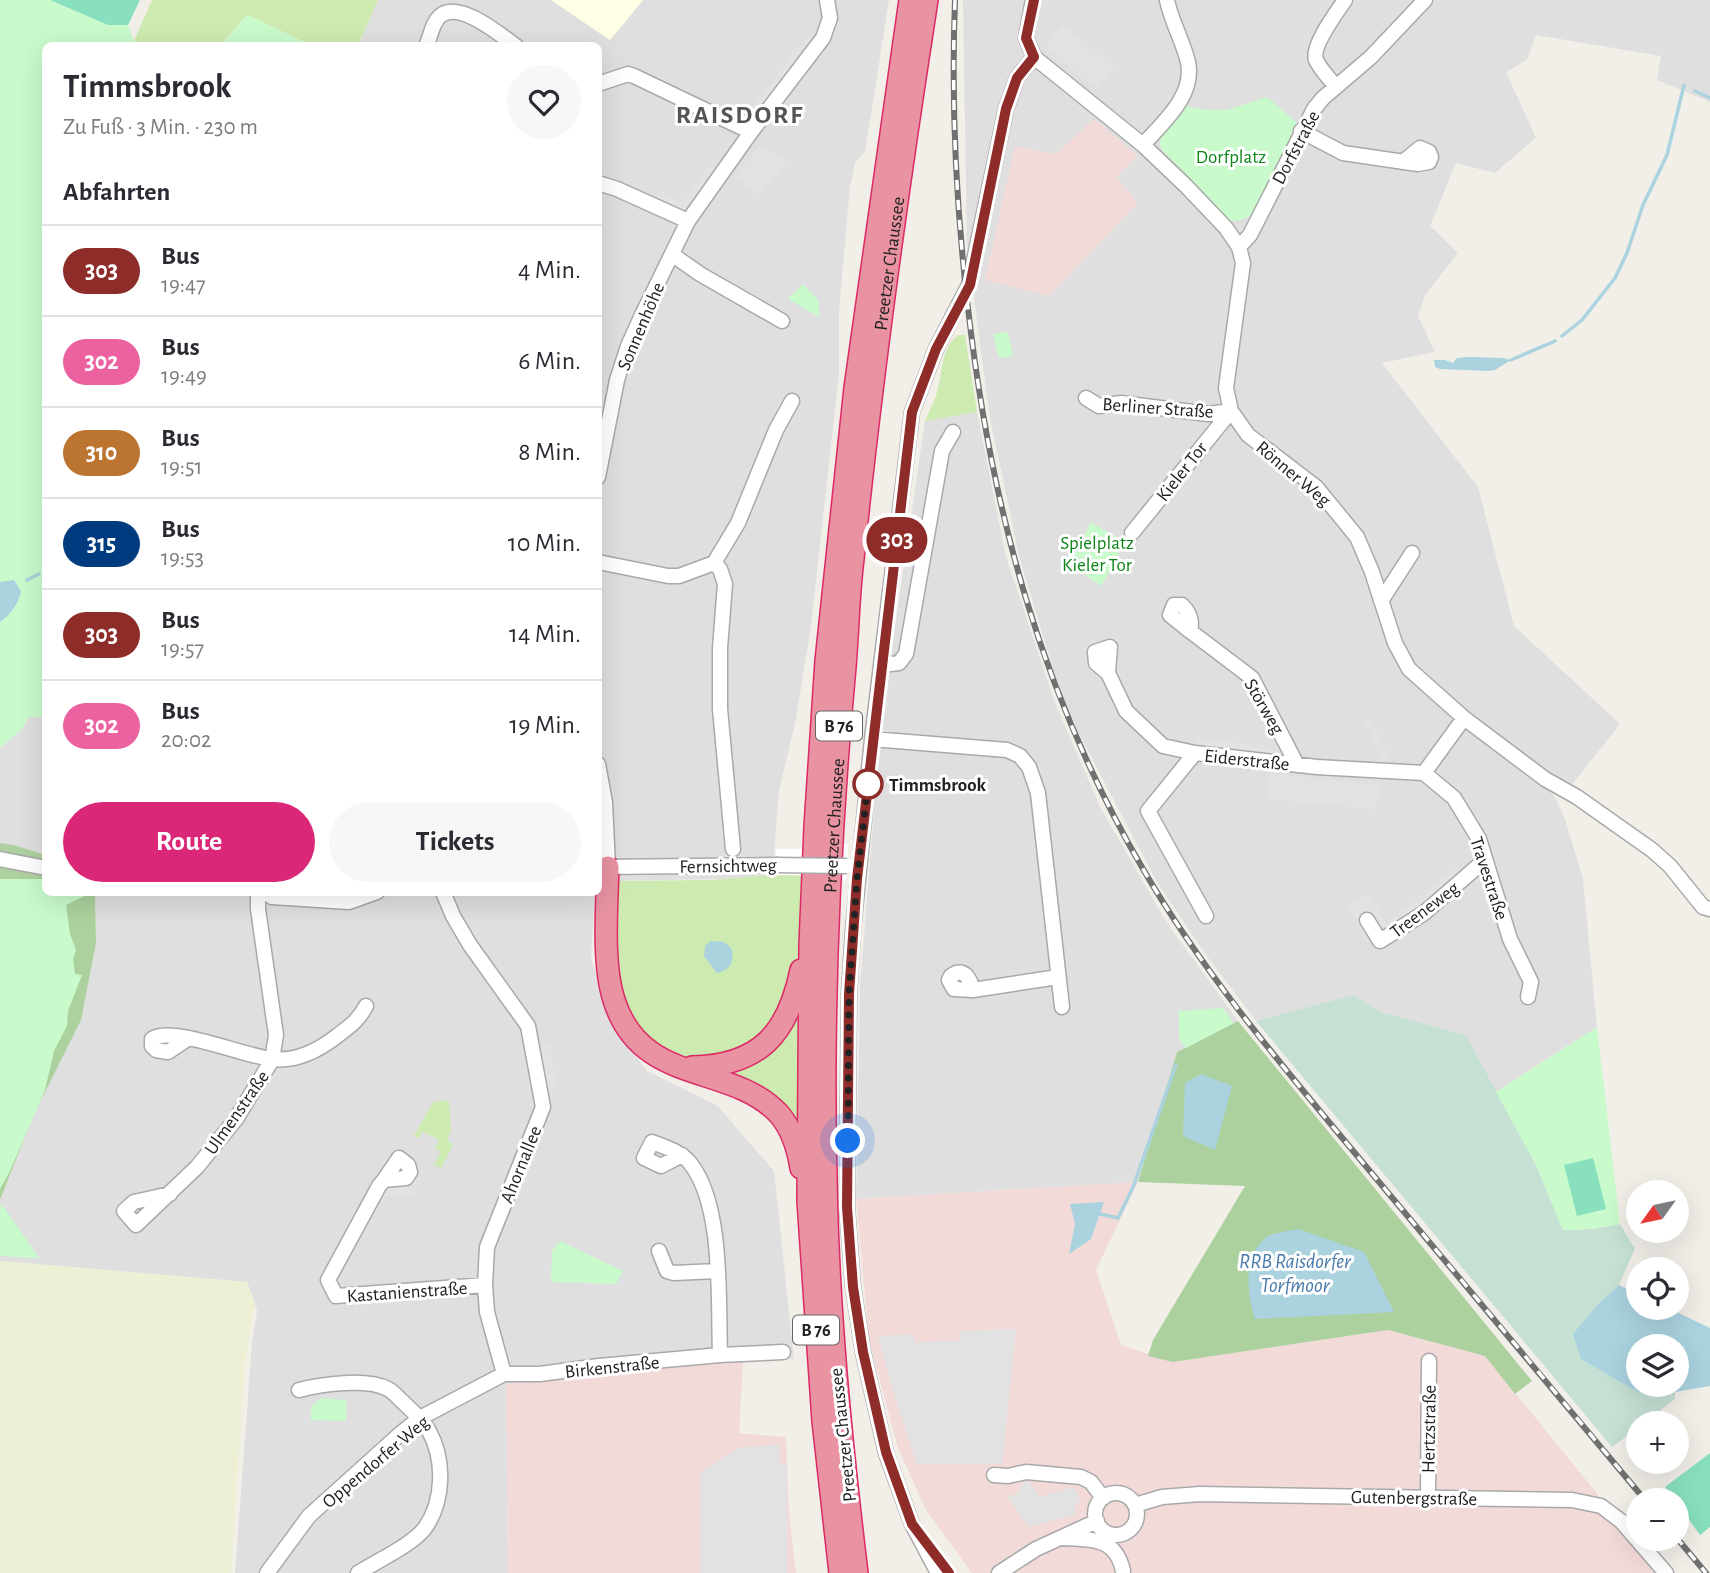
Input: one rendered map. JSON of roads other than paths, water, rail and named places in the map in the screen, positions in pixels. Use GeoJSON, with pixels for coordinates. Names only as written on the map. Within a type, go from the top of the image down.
{"type":"FeatureCollection","features":[{"type":"Feature","properties":{"kind":"highway","name":"Preetzer Chaussee"},"geometry":{"type":"LineString","coordinates":[[840,1573],[823,1421],[808,1201],[810,945],[824,689],[850,429],[910,0]]}},
{"type":"Feature","properties":{"kind":"highway","name":"Preetzer Chaussee"},"geometry":{"type":"LineString","coordinates":[[857,1573],[833,1346],[826,1192],[828,915],[836,753],[852,564],[872,391],[927,0]]}},
{"type":"Feature","properties":{"kind":"highway","name":"B 76"},"geometry":{"type":"LineString","coordinates":[[603,867],[609,971],[614,999],[624,1023],[640,1044],[664,1060],[750,1093],[779,1115],[796,1146],[808,1201]]}},
{"type":"Feature","properties":{"kind":"highway","name":"B 76"},"geometry":{"type":"LineString","coordinates":[[682,1068],[733,1063],[753,1054],[772,1039],[787,1017],[796,996],[804,958],[810,945]]}},
{"type":"Feature","properties":{"kind":"street","name":"Sonnenhöhe"},"geometry":{"type":"LineString","coordinates":[[602,458],[628,346],[688,221],[751,132],[823,38],[830,19],[827,0]]}},
{"type":"Feature","properties":{"kind":"street"},"geometry":{"type":"LineString","coordinates":[[1034,0],[1026,38],[1034,57],[1143,145],[1226,228],[1239,247],[1243,263],[1226,388],[1231,411]]}},
{"type":"Feature","properties":{"kind":"street"},"geometry":{"type":"LineString","coordinates":[[1143,145],[1179,103],[1187,87],[1188,64],[1167,0]]}},
{"type":"Feature","properties":{"kind":"street"},"geometry":{"type":"LineString","coordinates":[[1336,88],[1316,59],[1315,53],[1327,27],[1345,0]]}},
{"type":"Feature","properties":{"kind":"street","name":"Dorfstraße"},"geometry":{"type":"LineString","coordinates":[[1239,247],[1250,235],[1301,131],[1323,98],[1371,57],[1421,2]]}},
{"type":"Feature","properties":{"kind":"street"},"geometry":{"type":"LineString","coordinates":[[428,42],[434,24],[441,14],[450,10],[464,10],[510,42]]}},
{"type":"Feature","properties":{"kind":"street"},"geometry":{"type":"LineString","coordinates":[[938,1573],[912,1524],[879,1427],[853,1287],[847,1207],[853,865],[882,665],[912,412],[936,349],[970,285],[1006,109],[1017,78],[1034,57]]}},
{"type":"Feature","properties":{"kind":"street"},"geometry":{"type":"LineString","coordinates":[[602,83],[628,74],[751,132]]}},
{"type":"Feature","properties":{"kind":"street"},"geometry":{"type":"LineString","coordinates":[[1301,131],[1343,153],[1404,162]]}},
{"type":"Feature","properties":{"kind":"street"},"geometry":{"type":"LineString","coordinates":[[602,185],[688,221]]}},
{"type":"Feature","properties":{"kind":"street"},"geometry":{"type":"LineString","coordinates":[[673,255],[700,274],[782,321]]}},
{"type":"Feature","properties":{"kind":"street","name":"Berliner Straße"},"geometry":{"type":"LineString","coordinates":[[1086,398],[1099,405],[1121,403],[1208,414],[1231,411]]}},
{"type":"Feature","properties":{"kind":"street"},"geometry":{"type":"LineString","coordinates":[[602,563],[668,576],[679,576],[714,563],[738,523],[772,440],[792,401]]}},
{"type":"Feature","properties":{"kind":"street","name":"Kieler Tor"},"geometry":{"type":"LineString","coordinates":[[1132,533],[1231,411]]}},
{"type":"Feature","properties":{"kind":"street","name":"Rönner Weg"},"geometry":{"type":"LineString","coordinates":[[1231,411],[1248,435],[1316,487],[1357,537],[1395,643],[1409,669],[1464,718],[1545,779],[1577,797],[1652,850],[1670,866],[1703,907],[1710,909]]}},
{"type":"Feature","properties":{"kind":"street"},"geometry":{"type":"LineString","coordinates":[[882,665],[899,663],[906,654],[942,452],[953,432]]}},
{"type":"Feature","properties":{"kind":"street"},"geometry":{"type":"LineString","coordinates":[[1381,601],[1412,553]]}},
{"type":"Feature","properties":{"kind":"street"},"geometry":{"type":"LineString","coordinates":[[714,563],[720,569],[725,584],[720,648],[720,709],[733,849]]}},
{"type":"Feature","properties":{"kind":"street","name":"Störweg"},"geometry":{"type":"LineString","coordinates":[[1190,631],[1252,678],[1297,765]]}},
{"type":"Feature","properties":{"kind":"street"},"geometry":{"type":"LineString","coordinates":[[1108,673],[1126,711],[1163,746],[1195,753]]}},
{"type":"Feature","properties":{"kind":"street"},"geometry":{"type":"LineString","coordinates":[[1424,773],[1464,718]]}},
{"type":"Feature","properties":{"kind":"street"},"geometry":{"type":"LineString","coordinates":[[872,739],[1007,750],[1020,756],[1029,767],[1036,785],[1041,816],[1062,1007]]}},
{"type":"Feature","properties":{"kind":"street","name":"Eiderstraße"},"geometry":{"type":"LineString","coordinates":[[1206,916],[1148,811],[1195,753],[1297,765],[1424,773]]}},
{"type":"Feature","properties":{"kind":"street","name":"Travestraße"},"geometry":{"type":"LineString","coordinates":[[1424,773],[1454,799],[1479,839],[1510,939],[1531,982],[1528,997]]}},
{"type":"Feature","properties":{"kind":"street"},"geometry":{"type":"LineString","coordinates":[[602,786],[605,802],[603,867]]}},
{"type":"Feature","properties":{"kind":"street"},"geometry":{"type":"LineString","coordinates":[[0,859],[39,867]]}},
{"type":"Feature","properties":{"kind":"street","name":"Treeneweg"},"geometry":{"type":"LineString","coordinates":[[1367,920],[1380,941],[1424,913],[1485,860]]}},
{"type":"Feature","properties":{"kind":"street","name":"Fernsichtweg"},"geometry":{"type":"LineString","coordinates":[[603,867],[853,865]]}},
{"type":"Feature","properties":{"kind":"street","name":"Ulmenstraße"},"geometry":{"type":"LineString","coordinates":[[170,1194],[197,1167],[236,1119],[272,1059],[276,1035],[258,896]]}},
{"type":"Feature","properties":{"kind":"street"},"geometry":{"type":"LineString","coordinates":[[271,896],[338,902],[358,900],[365,896]]}},
{"type":"Feature","properties":{"kind":"street","name":"Ahornallee"},"geometry":{"type":"LineString","coordinates":[[445,896],[470,945],[528,1026],[543,1107],[487,1247],[487,1312],[503,1374]]}},
{"type":"Feature","properties":{"kind":"street"},"geometry":{"type":"LineString","coordinates":[[973,990],[1058,977]]}},
{"type":"Feature","properties":{"kind":"street"},"geometry":{"type":"LineString","coordinates":[[189,1038],[272,1059],[293,1058],[326,1045],[358,1020],[366,1006]]}},
{"type":"Feature","properties":{"kind":"street"},"geometry":{"type":"LineString","coordinates":[[682,1155],[694,1170],[707,1195],[713,1217],[720,1355]]}},
{"type":"Feature","properties":{"kind":"street","name":"Kastanienstraße"},"geometry":{"type":"LineString","coordinates":[[384,1180],[328,1280],[335,1296],[485,1285]]}},
{"type":"Feature","properties":{"kind":"street"},"geometry":{"type":"LineString","coordinates":[[659,1251],[667,1271],[717,1271]]}},
{"type":"Feature","properties":{"kind":"street","name":"Birkenstraße"},"geometry":{"type":"LineString","coordinates":[[503,1374],[540,1374],[720,1355],[783,1352]]}},
{"type":"Feature","properties":{"kind":"street","name":"Hertzstraße"},"geometry":{"type":"LineString","coordinates":[[1428,1498],[1429,1361]]}},
{"type":"Feature","properties":{"kind":"street","name":"Oppendorfer Weg"},"geometry":{"type":"LineString","coordinates":[[267,1573],[309,1516],[420,1418],[503,1374]]}},
{"type":"Feature","properties":{"kind":"street"},"geometry":{"type":"LineString","coordinates":[[299,1390],[319,1384],[373,1384],[390,1390],[420,1418],[430,1433],[439,1463],[441,1483],[438,1499],[424,1530],[358,1573]]}},
{"type":"Feature","properties":{"kind":"street"},"geometry":{"type":"LineString","coordinates":[[994,1475],[1008,1476],[1026,1472],[1081,1477],[1091,1482],[1102,1498]]}},
{"type":"Feature","properties":{"kind":"street"},"geometry":{"type":"LineString","coordinates":[[1117,1493],[1124,1495],[1135,1505],[1136,1521],[1133,1527],[1119,1535],[1105,1532],[1097,1521],[1098,1505],[1102,1498],[1117,1493]]}},
{"type":"Feature","properties":{"kind":"street","name":"Gutenbergstraße"},"geometry":{"type":"LineString","coordinates":[[1135,1505],[1162,1497],[1200,1494],[1570,1500],[1601,1506],[1621,1521],[1666,1573]]}},
{"type":"Feature","properties":{"kind":"street"},"geometry":{"type":"LineString","coordinates":[[999,1573],[1057,1538],[1097,1521]]}},
{"type":"Feature","properties":{"kind":"street"},"geometry":{"type":"LineString","coordinates":[[912,1524],[949,1573]]}},
{"type":"Feature","properties":{"kind":"street"},"geometry":{"type":"LineString","coordinates":[[1119,1535],[1124,1553],[1123,1572]]}},
{"type":"Feature","properties":{"kind":"street"},"geometry":{"type":"LineString","coordinates":[[1057,1538],[1096,1539],[1108,1545],[1121,1560],[1123,1572]]}},
{"type":"Feature","properties":{"kind":"water"},"geometry":{"type":"Polygon","coordinates":[[[1457,358],[1511,360],[1489,371],[1435,367],[1434,360],[1453,363],[1457,358]]]}},
{"type":"Feature","properties":{"kind":"water"},"geometry":{"type":"Polygon","coordinates":[[[14,580],[21,591],[20,596],[14,609],[0,622],[0,582],[14,580]]]}},
{"type":"Feature","properties":{"kind":"water"},"geometry":{"type":"Polygon","coordinates":[[[711,941],[724,942],[732,949],[730,965],[717,973],[704,956],[705,946],[711,941]]]}},
{"type":"Feature","properties":{"kind":"water"},"geometry":{"type":"Polygon","coordinates":[[[1201,1074],[1232,1086],[1215,1150],[1183,1136],[1185,1083],[1201,1074]]]}},
{"type":"Feature","properties":{"kind":"water"},"geometry":{"type":"Polygon","coordinates":[[[1104,1202],[1091,1239],[1069,1254],[1075,1224],[1070,1204],[1104,1202]]]}},
{"type":"Feature","properties":{"kind":"water","name":"RRB Raisdorfer Torfmoor"},"geometry":{"type":"Polygon","coordinates":[[[1298,1229],[1364,1252],[1394,1312],[1255,1319],[1249,1287],[1253,1254],[1270,1235],[1298,1229]]]}},
{"type":"Feature","properties":{"kind":"water"},"geometry":{"type":"Polygon","coordinates":[[[1619,1285],[1626,1288],[1626,1320],[1689,1318],[1710,1328],[1710,1386],[1689,1390],[1689,1334],[1626,1334],[1626,1385],[1581,1359],[1573,1334],[1600,1302],[1619,1285]]]}},
{"type":"Feature","properties":{"kind":"waterway"},"geometry":{"type":"LineString","coordinates":[[1562,336],[1582,320],[1615,278],[1627,253],[1643,205],[1667,155],[1684,85]]}},
{"type":"Feature","properties":{"kind":"waterway"},"geometry":{"type":"LineString","coordinates":[[1695,91],[1710,98]]}},
{"type":"Feature","properties":{"kind":"waterway"},"geometry":{"type":"LineString","coordinates":[[1511,360],[1555,341]]}},
{"type":"Feature","properties":{"kind":"waterway"},"geometry":{"type":"LineString","coordinates":[[27,580],[39,574]]}},
{"type":"Feature","properties":{"kind":"waterway"},"geometry":{"type":"LineString","coordinates":[[1100,1214],[1118,1218],[1133,1187],[1176,1065]]}},
{"type":"Feature","properties":{"kind":"railway"},"geometry":{"type":"LineString","coordinates":[[955,0],[954,116],[958,193],[978,383],[1007,528],[1026,598],[1049,668],[1076,736],[1107,803],[1143,869],[1219,984],[1305,1093],[1635,1488]]}},
{"type":"Feature","properties":{"kind":"railway"},"geometry":{"type":"LineString","coordinates":[[1688,1551],[1706,1573]]}},
{"type":"Feature","properties":{"kind":"place","name":"Timmsbrook"},"geometry":{"type":"Point","coordinates":[868,784]}},
{"type":"Feature","properties":{"kind":"district","name":"RAISDORF"},"geometry":{"type":"Point","coordinates":[740,114]}},
{"type":"Feature","properties":{"kind":"park label","name":"Dorfplatz"},"geometry":{"type":"Point","coordinates":[1231,156]}},
{"type":"Feature","properties":{"kind":"park label","name":"Spielplatz Kieler Tor"},"geometry":{"type":"Point","coordinates":[1097,553]}}]}
